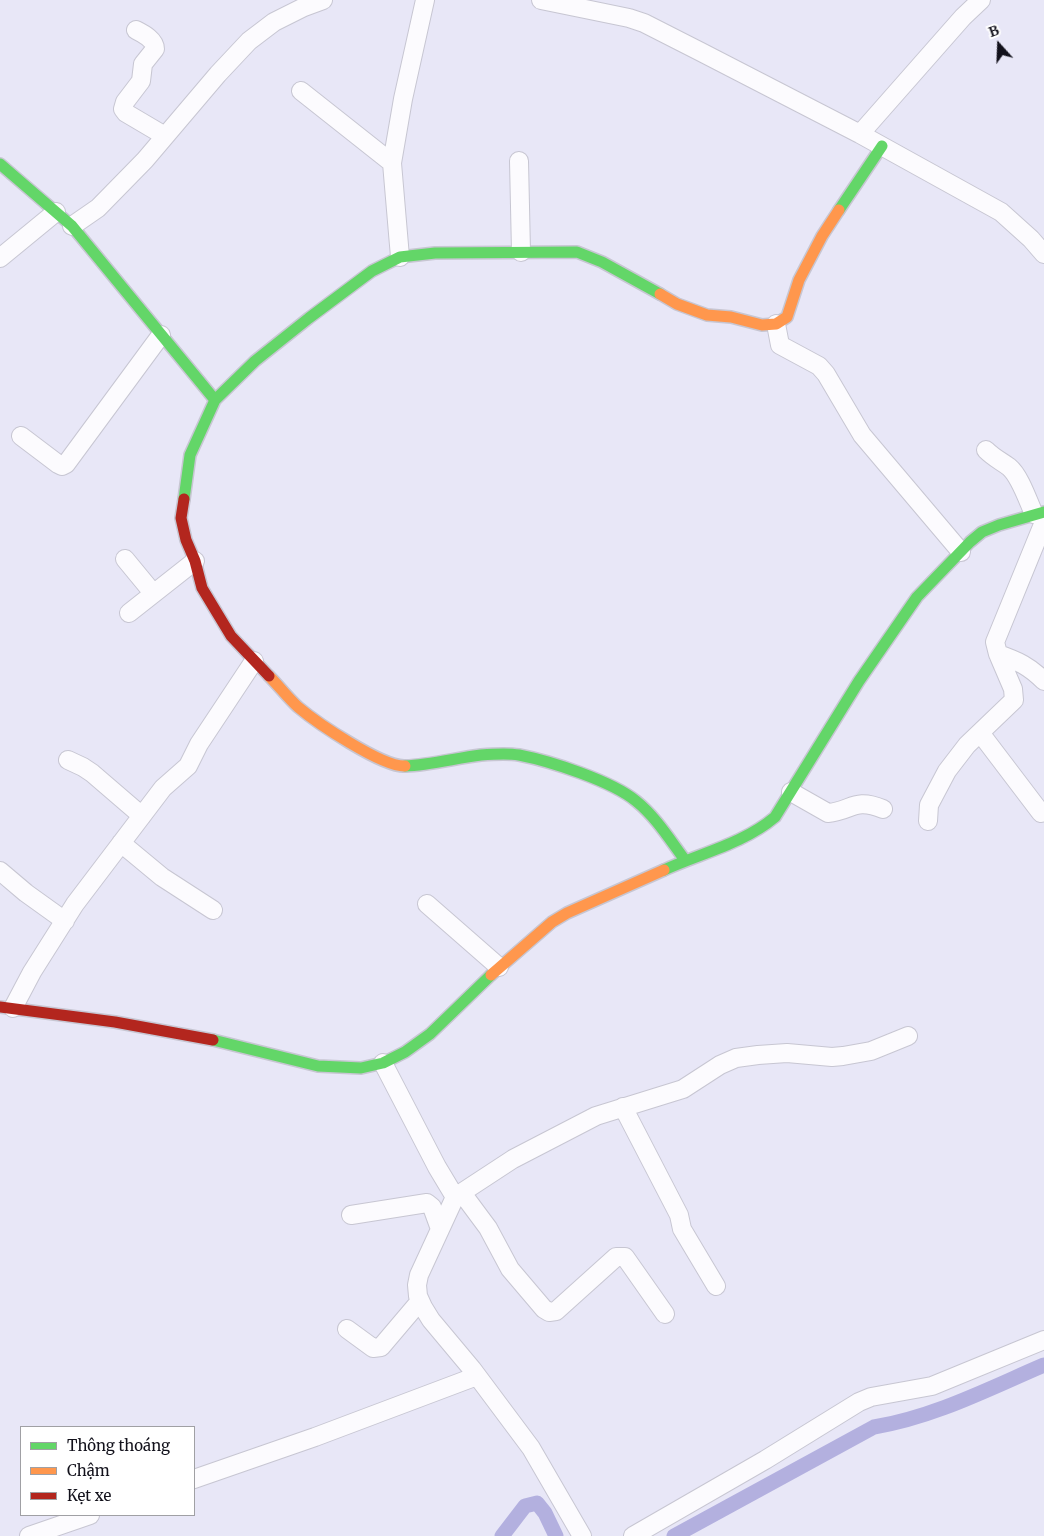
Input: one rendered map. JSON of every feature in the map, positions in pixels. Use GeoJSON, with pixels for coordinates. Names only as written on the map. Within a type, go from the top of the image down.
{"type":"FeatureCollection","features":[{"type":"Feature","properties":{"kind":"street"},"geometry":{"type":"LineString","coordinates":[[72,226],[98,208],[250,41],[274,22],[323,0]]}},
{"type":"Feature","properties":{"kind":"street"},"geometry":{"type":"LineString","coordinates":[[400,257],[392,164],[403,100],[425,0]]}},
{"type":"Feature","properties":{"kind":"street"},"geometry":{"type":"LineString","coordinates":[[543,0],[608,13],[644,23],[860,134],[1001,212],[1031,239],[1044,254]]}},
{"type":"Feature","properties":{"kind":"street"},"geometry":{"type":"LineString","coordinates":[[860,134],[963,17],[981,0]]}},
{"type":"Feature","properties":{"kind":"street"},"geometry":{"type":"LineString","coordinates":[[136,30],[143,33],[154,43],[155,50],[143,64],[140,81],[124,102],[123,109],[126,114],[165,136]]}},
{"type":"Feature","properties":{"kind":"street"},"geometry":{"type":"LineString","coordinates":[[301,91],[392,164]]}},
{"type":"Feature","properties":{"kind":"street"},"geometry":{"type":"LineString","coordinates":[[685,860],[655,821],[636,801],[614,788],[567,768],[518,754],[482,755],[426,765],[400,766],[377,757],[334,734],[298,707],[231,636],[202,588],[195,561],[186,540],[181,518],[190,455],[215,400],[255,361],[372,271],[400,257],[435,253],[577,252],[588,255],[652,288],[677,304],[707,315],[731,317],[762,325],[776,324],[786,317],[799,280],[822,236],[882,146]]}},
{"type":"Feature","properties":{"kind":"street"},"geometry":{"type":"LineString","coordinates":[[519,161],[521,252]]}},
{"type":"Feature","properties":{"kind":"street"},"geometry":{"type":"LineString","coordinates":[[0,164],[72,226],[215,400]]}},
{"type":"Feature","properties":{"kind":"street"},"geometry":{"type":"LineString","coordinates":[[0,258],[56,212]]}},
{"type":"Feature","properties":{"kind":"street"},"geometry":{"type":"LineString","coordinates":[[776,324],[780,345],[819,366],[826,374],[862,435],[961,552]]}},
{"type":"Feature","properties":{"kind":"street"},"geometry":{"type":"LineString","coordinates":[[21,436],[58,464],[62,466],[66,464],[161,335]]}},
{"type":"Feature","properties":{"kind":"street"},"geometry":{"type":"LineString","coordinates":[[986,450],[995,459],[1011,468],[1041,516]]}},
{"type":"Feature","properties":{"kind":"street"},"geometry":{"type":"LineString","coordinates":[[254,661],[199,744],[188,766],[163,788],[121,843],[76,904],[6,1008],[115,1022],[215,1040],[318,1066],[361,1068],[383,1063],[405,1052],[430,1034],[500,967],[552,922],[567,913],[685,860],[754,833],[766,826],[775,817],[859,681],[917,597],[982,532],[999,525],[1041,516]]}},
{"type":"Feature","properties":{"kind":"street"},"geometry":{"type":"LineString","coordinates":[[928,820],[929,805],[947,771],[967,746],[1014,700],[1013,689],[995,642],[1041,516]]}},
{"type":"Feature","properties":{"kind":"street"},"geometry":{"type":"LineString","coordinates":[[125,559],[153,593]]}},
{"type":"Feature","properties":{"kind":"street"},"geometry":{"type":"LineString","coordinates":[[129,613],[195,561]]}},
{"type":"Feature","properties":{"kind":"street"},"geometry":{"type":"LineString","coordinates":[[998,654],[1018,661],[1032,669],[1044,681]]}},
{"type":"Feature","properties":{"kind":"street"},"geometry":{"type":"LineString","coordinates":[[981,734],[1041,814]]}},
{"type":"Feature","properties":{"kind":"street"},"geometry":{"type":"LineString","coordinates":[[68,760],[92,773],[142,816]]}},
{"type":"Feature","properties":{"kind":"street"},"geometry":{"type":"LineString","coordinates":[[791,792],[828,813],[859,804],[883,809]]}},
{"type":"Feature","properties":{"kind":"street"},"geometry":{"type":"LineString","coordinates":[[121,843],[162,877],[213,910]]}},
{"type":"Feature","properties":{"kind":"street"},"geometry":{"type":"LineString","coordinates":[[0,871],[26,893],[65,921]]}},
{"type":"Feature","properties":{"kind":"street"},"geometry":{"type":"LineString","coordinates":[[427,904],[500,967]]}},
{"type":"Feature","properties":{"kind":"street"},"geometry":{"type":"LineString","coordinates":[[582,1536],[531,1448],[478,1376],[431,1320],[420,1301],[417,1285],[419,1275],[458,1195],[520,1155],[596,1116],[682,1089],[736,1058],[787,1053],[832,1057],[843,1056],[871,1051],[908,1036]]}},
{"type":"Feature","properties":{"kind":"street"},"geometry":{"type":"LineString","coordinates":[[383,1063],[437,1167],[492,1235],[510,1269],[544,1309],[549,1312],[556,1311],[616,1257],[620,1256],[625,1257],[665,1314]]}},
{"type":"Feature","properties":{"kind":"street"},"geometry":{"type":"LineString","coordinates":[[623,1107],[680,1216],[682,1229],[716,1286]]}},
{"type":"Feature","properties":{"kind":"street"},"geometry":{"type":"LineString","coordinates":[[351,1214],[428,1203],[432,1207],[440,1229]]}},
{"type":"Feature","properties":{"kind":"street"},"geometry":{"type":"LineString","coordinates":[[347,1329],[377,1349],[381,1347],[420,1301]]}},
{"type":"Feature","properties":{"kind":"street"},"geometry":{"type":"LineString","coordinates":[[633,1536],[765,1460],[859,1402],[871,1397],[932,1386],[1044,1340]]}},
{"type":"Feature","properties":{"kind":"street"},"geometry":{"type":"LineString","coordinates":[[195,1479],[478,1376]]}},
{"type":"Feature","properties":{"kind":"street"},"geometry":{"type":"LineString","coordinates":[[29,1536],[87,1516]]}},
{"type":"Feature","properties":{"kind":"waterway"},"geometry":{"type":"LineString","coordinates":[[674,1536],[874,1427],[939,1409],[1044,1365]]}},
{"type":"Feature","properties":{"kind":"waterway"},"geometry":{"type":"LineString","coordinates":[[502,1536],[525,1506],[537,1503],[545,1513],[556,1536]]}},
{"type":"Feature","properties":{"kind":"traffic: fast"},"geometry":{"type":"LineString","coordinates":[[839,210],[882,146]]}},
{"type":"Feature","properties":{"kind":"traffic: fast"},"geometry":{"type":"LineString","coordinates":[[0,164],[72,226],[215,400],[190,455],[184,499]]}},
{"type":"Feature","properties":{"kind":"traffic: fast"},"geometry":{"type":"LineString","coordinates":[[215,400],[255,361],[309,318],[372,271],[400,257],[435,253],[577,252],[602,262],[660,294]]}},
{"type":"Feature","properties":{"kind":"traffic: fast"},"geometry":{"type":"LineString","coordinates":[[664,870],[736,841],[775,817],[859,681],[917,597],[982,532],[1044,512]]}},
{"type":"Feature","properties":{"kind":"traffic: fast"},"geometry":{"type":"LineString","coordinates":[[405,766],[481,755],[505,754],[519,755],[563,767],[597,779],[636,801],[656,821],[685,860]]}},
{"type":"Feature","properties":{"kind":"traffic: fast"},"geometry":{"type":"LineString","coordinates":[[213,1040],[318,1066],[361,1068],[383,1063],[405,1052],[430,1034],[491,975]]}},
{"type":"Feature","properties":{"kind":"traffic: slow"},"geometry":{"type":"LineString","coordinates":[[660,294],[677,304],[707,315],[731,317],[762,325],[776,324],[787,317],[799,280],[822,236],[839,210]]}},
{"type":"Feature","properties":{"kind":"traffic: slow"},"geometry":{"type":"LineString","coordinates":[[269,676],[298,707],[334,733],[381,759],[405,766]]}},
{"type":"Feature","properties":{"kind":"traffic: slow"},"geometry":{"type":"LineString","coordinates":[[491,975],[552,922],[567,913],[664,870]]}},
{"type":"Feature","properties":{"kind":"traffic: jam"},"geometry":{"type":"LineString","coordinates":[[184,499],[181,518],[186,540],[195,561],[202,588],[231,636],[269,676]]}},
{"type":"Feature","properties":{"kind":"traffic: jam"},"geometry":{"type":"LineString","coordinates":[[0,1007],[115,1022],[213,1040]]}}]}
